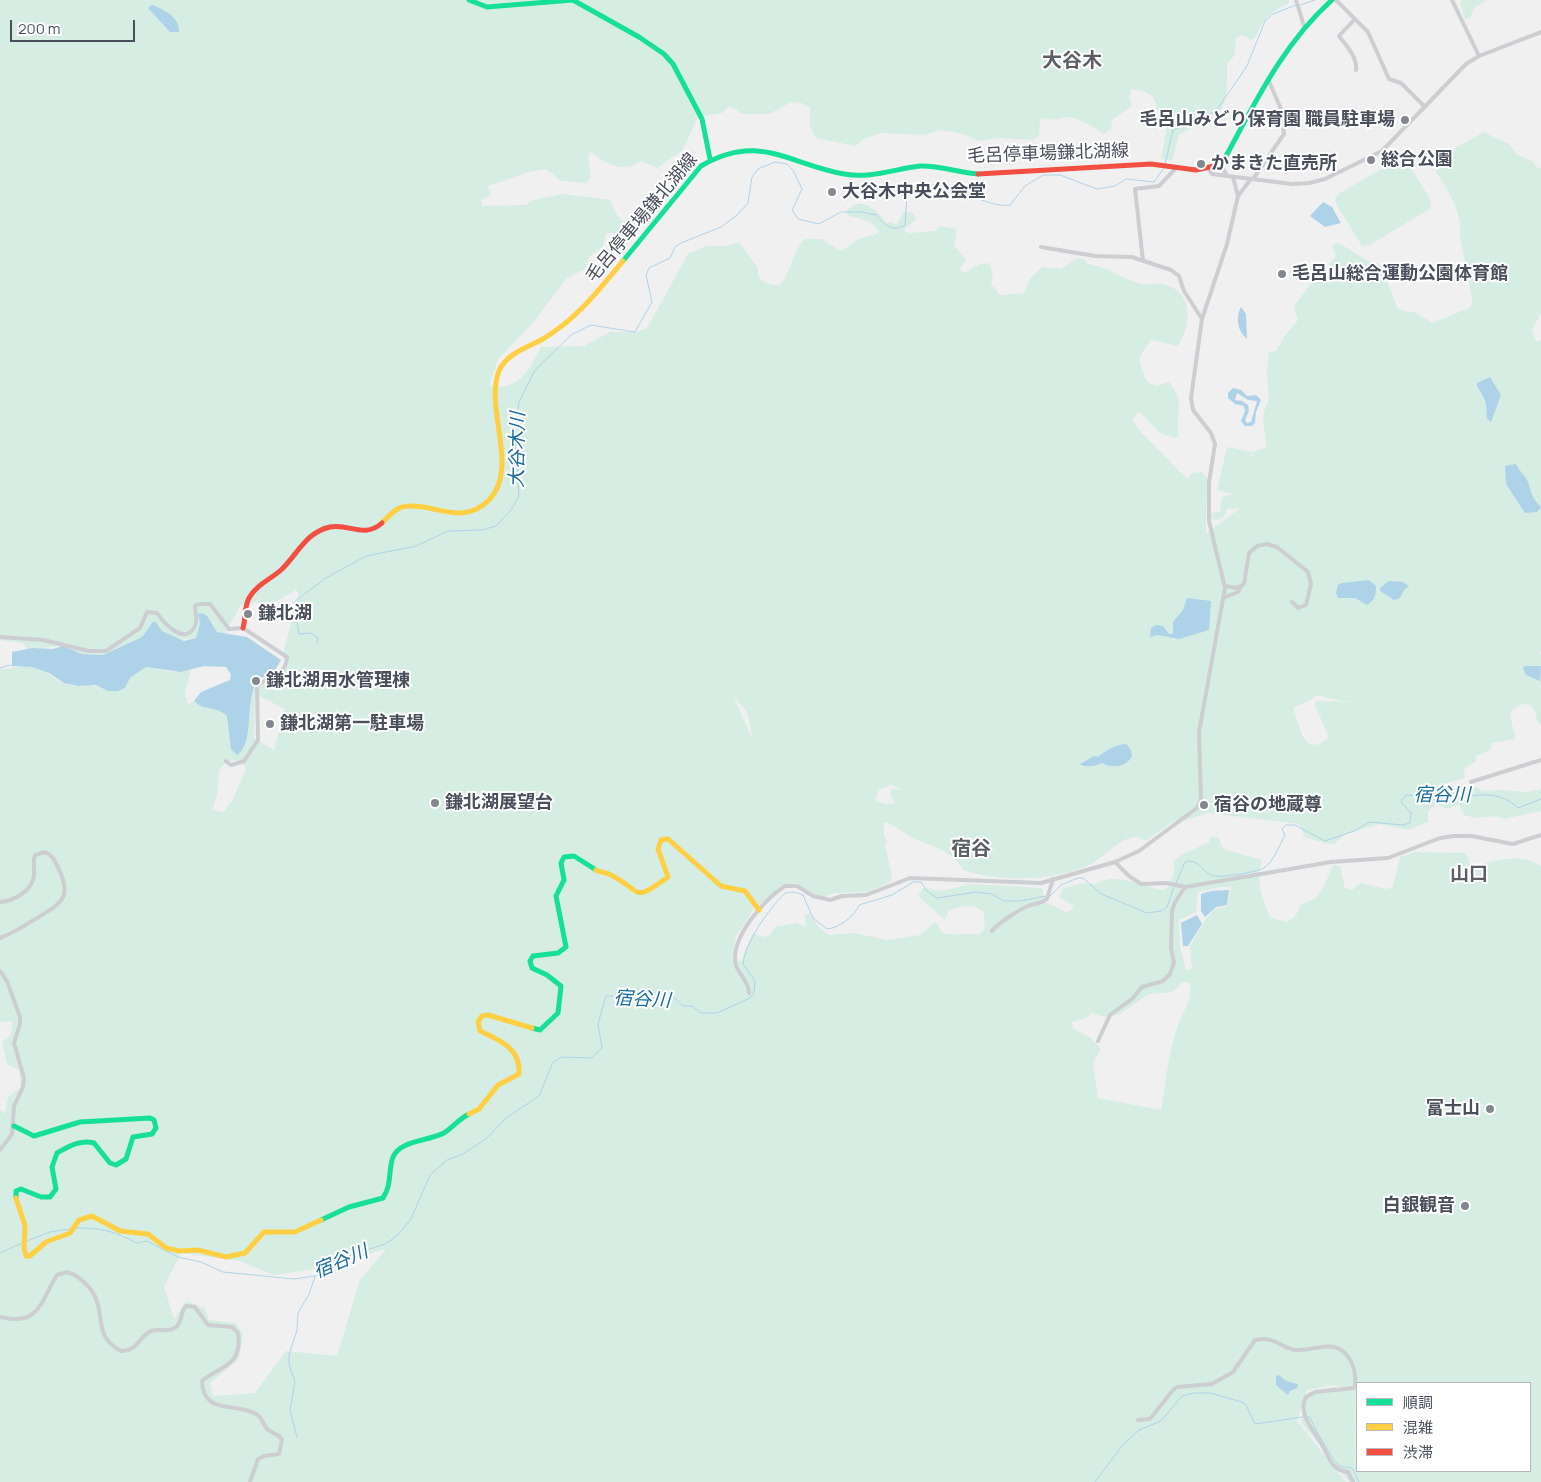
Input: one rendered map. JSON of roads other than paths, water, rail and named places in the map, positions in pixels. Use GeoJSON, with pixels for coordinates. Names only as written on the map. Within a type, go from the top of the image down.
{"type":"FeatureCollection","features":[{"type":"Feature","properties":{"kind":"street"},"geometry":{"type":"LineString","coordinates":[[469,0],[487,7],[573,0],[645,41],[664,54],[673,64],[694,101],[702,119],[710,159]]}},
{"type":"Feature","properties":{"kind":"street"},"geometry":{"type":"LineString","coordinates":[[1227,176],[1220,163],[1228,154],[1285,50],[1304,26],[1332,0]]}},
{"type":"Feature","properties":{"kind":"street"},"geometry":{"type":"LineString","coordinates":[[1336,0],[1370,36],[1389,79],[1401,83],[1425,107]]}},
{"type":"Feature","properties":{"kind":"street"},"geometry":{"type":"LineString","coordinates":[[1452,0],[1479,56]]}},
{"type":"Feature","properties":{"kind":"street"},"geometry":{"type":"LineString","coordinates":[[1297,1],[1304,26]]}},
{"type":"Feature","properties":{"kind":"street"},"geometry":{"type":"LineString","coordinates":[[1354,19],[1339,36],[1357,65],[1356,70]]}},
{"type":"Feature","properties":{"kind":"street"},"geometry":{"type":"LineString","coordinates":[[1208,168],[1212,174],[1300,184],[1325,178],[1382,151],[1460,70],[1479,56],[1541,32]]}},
{"type":"Feature","properties":{"kind":"street"},"geometry":{"type":"LineString","coordinates":[[749,993],[749,988],[736,965],[735,956],[742,934],[758,910],[785,886],[797,886],[813,896],[830,900],[842,896],[866,895],[910,878],[1041,883],[1115,862],[1149,844],[1198,808],[1201,800],[1199,732],[1225,586],[1208,515],[1210,475],[1215,444],[1211,433],[1193,410],[1191,402],[1202,320],[1227,244],[1238,196],[1284,134],[1281,109],[1268,79]]}},
{"type":"Feature","properties":{"kind":"street","name":"毛呂停車場鎌北湖線"},"geometry":{"type":"LineString","coordinates":[[243,628],[248,601],[254,592],[273,578],[305,542],[320,530],[331,526],[366,532],[374,529],[395,510],[405,506],[454,514],[481,506],[490,499],[499,484],[500,471],[500,434],[494,385],[499,369],[516,353],[546,337],[577,314],[701,166],[710,159],[733,149],[756,149],[844,174],[858,176],[881,175],[922,166],[966,173],[991,174],[1166,165],[1196,170],[1220,163]]}},
{"type":"Feature","properties":{"kind":"street"},"geometry":{"type":"LineString","coordinates":[[1143,261],[1135,189],[1159,186],[1177,167]]}},
{"type":"Feature","properties":{"kind":"street"},"geometry":{"type":"LineString","coordinates":[[1233,177],[1238,196]]}},
{"type":"Feature","properties":{"kind":"street"},"geometry":{"type":"LineString","coordinates":[[1040,247],[1094,256],[1132,257],[1171,270],[1179,276],[1184,291],[1202,320]]}},
{"type":"Feature","properties":{"kind":"street"},"geometry":{"type":"LineString","coordinates":[[1223,598],[1238,592],[1246,579],[1248,557],[1252,549],[1262,544],[1272,545],[1311,576],[1306,605],[1298,608],[1292,602]]}},
{"type":"Feature","properties":{"kind":"street"},"geometry":{"type":"LineString","coordinates":[[1225,586],[1241,587]]}},
{"type":"Feature","properties":{"kind":"street"},"geometry":{"type":"LineString","coordinates":[[0,636],[43,640],[89,651],[106,651],[140,628],[146,614],[150,611],[157,613],[165,625],[174,631],[190,632],[196,625],[195,606],[205,603],[215,609],[229,629],[243,628],[286,656],[287,661],[277,676],[261,682],[257,687],[258,740],[244,761],[231,765],[226,761]]}},
{"type":"Feature","properties":{"kind":"street"},"geometry":{"type":"LineString","coordinates":[[1471,782],[1541,760]]}},
{"type":"Feature","properties":{"kind":"street"},"geometry":{"type":"LineString","coordinates":[[1115,862],[1128,876],[1141,884],[1167,883],[1185,887],[1331,862],[1388,858],[1440,838],[1471,836],[1513,844],[1541,835]]}},
{"type":"Feature","properties":{"kind":"street"},"geometry":{"type":"LineString","coordinates":[[14,1126],[34,1136],[88,1122],[150,1118],[154,1120],[156,1128],[152,1134],[133,1136],[126,1158],[116,1165],[110,1164],[98,1146],[91,1142],[78,1143],[57,1153],[52,1167],[56,1189],[50,1196],[44,1197],[18,1189],[15,1196],[26,1230],[23,1245],[26,1256],[30,1256],[49,1240],[66,1236],[79,1220],[92,1216],[120,1231],[148,1234],[166,1248],[180,1251],[198,1250],[215,1256],[239,1255],[248,1250],[257,1237],[264,1232],[295,1232],[349,1208],[383,1198],[390,1188],[393,1157],[398,1150],[403,1146],[442,1134],[456,1121],[479,1109],[498,1085],[520,1074],[519,1063],[506,1044],[480,1031],[478,1022],[482,1016],[488,1015],[540,1030],[558,1013],[561,986],[547,975],[532,968],[530,961],[533,956],[558,953],[566,947],[564,929],[556,896],[564,880],[561,863],[564,857],[574,856],[593,869],[616,877],[634,892],[642,893],[660,884],[668,877],[668,868],[658,852],[658,847],[661,840],[668,839],[686,857],[712,876],[721,886],[745,891],[758,910]]}},
{"type":"Feature","properties":{"kind":"street"},"geometry":{"type":"LineString","coordinates":[[0,902],[12,900],[29,886],[34,874],[33,862],[35,855],[45,852],[52,857],[66,884],[62,900],[53,909],[19,930],[0,938]]}},
{"type":"Feature","properties":{"kind":"street"},"geometry":{"type":"LineString","coordinates":[[992,931],[998,924],[1011,918],[1024,908],[1047,899],[1053,879]]}},
{"type":"Feature","properties":{"kind":"street"},"geometry":{"type":"LineString","coordinates":[[1098,1041],[1110,1015],[1132,999],[1142,987],[1163,981],[1170,974],[1174,962],[1171,943],[1172,912],[1175,902],[1185,887]]}},
{"type":"Feature","properties":{"kind":"street"},"geometry":{"type":"LineString","coordinates":[[0,971],[7,981],[20,1020],[14,1043],[24,1084],[14,1106],[14,1126],[7,1142],[0,1150]]}},
{"type":"Feature","properties":{"kind":"street"},"geometry":{"type":"LineString","coordinates":[[0,1317],[17,1319],[38,1310],[58,1275],[67,1272],[82,1280],[95,1294],[100,1305],[100,1322],[106,1340],[121,1351],[136,1347],[148,1333],[170,1330],[175,1327],[180,1322],[186,1306],[195,1307],[208,1325],[232,1327],[238,1336],[237,1350],[229,1364],[202,1381],[207,1397],[220,1407],[240,1409],[256,1414],[266,1428],[280,1435],[282,1440],[279,1454],[264,1456],[258,1459],[250,1482]]}},
{"type":"Feature","properties":{"kind":"street"},"geometry":{"type":"LineString","coordinates":[[1138,1420],[1150,1419],[1169,1394],[1177,1387],[1212,1384],[1219,1381],[1237,1368],[1255,1340],[1265,1338],[1297,1350],[1335,1346],[1344,1350],[1353,1367],[1354,1388],[1315,1392],[1306,1397],[1304,1406],[1307,1424],[1321,1442],[1328,1459],[1338,1471],[1348,1472],[1353,1482]]}},
{"type":"Feature","properties":{"kind":"water"},"geometry":{"type":"Polygon","coordinates":[[[152,5],[166,11],[174,19],[179,27],[179,32],[170,32],[148,8],[152,5]]]}},
{"type":"Feature","properties":{"kind":"water"},"geometry":{"type":"Polygon","coordinates":[[[1323,202],[1332,207],[1341,223],[1325,227],[1310,216],[1323,202]]]}},
{"type":"Feature","properties":{"kind":"water"},"geometry":{"type":"Polygon","coordinates":[[[1241,307],[1246,314],[1247,339],[1241,333],[1238,324],[1241,307]]]}},
{"type":"Feature","properties":{"kind":"water"},"geometry":{"type":"Polygon","coordinates":[[[1490,377],[1501,395],[1491,422],[1487,419],[1483,395],[1477,386],[1477,383],[1490,377]]]}},
{"type":"Feature","properties":{"kind":"water"},"geometry":{"type":"Polygon","coordinates":[[[1233,388],[1241,390],[1247,396],[1256,395],[1261,400],[1256,412],[1255,423],[1252,426],[1245,426],[1241,421],[1245,411],[1244,406],[1235,404],[1228,398],[1228,393],[1233,388]],[[1237,393],[1235,400],[1242,401],[1248,405],[1249,411],[1245,420],[1247,423],[1251,422],[1257,401],[1248,400],[1237,393]]]}},
{"type":"Feature","properties":{"kind":"water"},"geometry":{"type":"Polygon","coordinates":[[[1516,464],[1527,480],[1534,498],[1541,507],[1537,512],[1525,513],[1506,484],[1505,466],[1516,464]]]}},
{"type":"Feature","properties":{"kind":"water"},"geometry":{"type":"Polygon","coordinates":[[[1369,580],[1376,586],[1376,592],[1373,599],[1367,605],[1355,598],[1338,598],[1336,593],[1338,585],[1369,580]]]}},
{"type":"Feature","properties":{"kind":"water"},"geometry":{"type":"Polygon","coordinates":[[[1389,581],[1403,582],[1409,586],[1404,590],[1400,598],[1394,600],[1380,591],[1380,588],[1389,581]]]}},
{"type":"Feature","properties":{"kind":"water"},"geometry":{"type":"Polygon","coordinates":[[[1187,598],[1211,601],[1209,630],[1179,639],[1158,635],[1150,637],[1151,628],[1156,625],[1163,626],[1169,634],[1173,634],[1173,622],[1183,610],[1187,598]]]}},
{"type":"Feature","properties":{"kind":"water","name":"鎌北湖"},"geometry":{"type":"Polygon","coordinates":[[[202,613],[207,616],[217,632],[247,637],[281,660],[272,675],[259,678],[254,687],[251,697],[246,741],[243,749],[237,755],[231,749],[227,716],[194,701],[201,692],[230,680],[231,674],[226,667],[204,666],[181,672],[146,667],[130,678],[125,688],[118,691],[108,691],[96,685],[78,686],[64,683],[49,673],[32,667],[12,666],[12,652],[32,648],[53,649],[63,646],[82,654],[103,655],[142,637],[153,622],[156,622],[162,631],[184,641],[196,638],[200,624],[198,614],[202,613]]]}},
{"type":"Feature","properties":{"kind":"water"},"geometry":{"type":"Polygon","coordinates":[[[1525,666],[1541,666],[1540,681],[1526,675],[1523,668],[1525,666]]]}},
{"type":"Feature","properties":{"kind":"water"},"geometry":{"type":"Polygon","coordinates":[[[1126,744],[1131,750],[1132,756],[1123,765],[1110,766],[1102,763],[1088,766],[1080,764],[1094,756],[1098,757],[1107,750],[1126,744]]]}},
{"type":"Feature","properties":{"kind":"water"},"geometry":{"type":"Polygon","coordinates":[[[1229,890],[1227,905],[1216,907],[1205,917],[1201,911],[1201,894],[1211,891],[1229,890]]]}},
{"type":"Feature","properties":{"kind":"water"},"geometry":{"type":"Polygon","coordinates":[[[1197,915],[1202,924],[1188,946],[1183,946],[1181,923],[1197,915]]]}},
{"type":"Feature","properties":{"kind":"water"},"geometry":{"type":"Polygon","coordinates":[[[1279,1375],[1286,1381],[1298,1384],[1297,1388],[1290,1391],[1288,1395],[1276,1385],[1276,1376],[1279,1375]]]}},
{"type":"Feature","properties":{"kind":"waterway","name":"大谷木川"},"geometry":{"type":"LineString","coordinates":[[1300,5],[1315,0]]}},
{"type":"Feature","properties":{"kind":"waterway","name":"大谷木川"},"geometry":{"type":"LineString","coordinates":[[1165,164],[1173,130],[1216,111],[1247,66],[1265,21],[1273,14],[1296,5]]}},
{"type":"Feature","properties":{"kind":"waterway","name":"大谷木川"},"geometry":{"type":"LineString","coordinates":[[317,643],[318,638],[311,633],[299,634],[294,602],[326,578],[366,556],[416,546],[448,531],[482,530],[496,526],[511,510],[519,496],[515,434],[519,402],[535,370],[571,335],[591,325],[635,332],[652,302],[646,275],[649,268],[670,258],[675,247],[681,243],[721,227],[736,216],[748,203],[752,177],[758,169],[775,162],[787,164],[793,170],[802,189],[792,210],[798,219],[819,224],[841,212],[862,212],[876,215],[885,224],[896,228],[905,225],[907,195],[917,186],[945,186],[986,202],[1010,205],[1025,186],[1043,175],[1060,175],[1097,189],[1115,186],[1126,179],[1154,182],[1164,168]]}},
{"type":"Feature","properties":{"kind":"waterway"},"geometry":{"type":"LineString","coordinates":[[0,668],[11,665]]}},
{"type":"Feature","properties":{"kind":"waterway","name":"宿谷川"},"geometry":{"type":"LineString","coordinates":[[1176,883],[1185,862],[1190,861],[1197,863],[1208,873],[1215,876],[1238,874],[1264,868],[1271,861],[1285,835],[1282,829],[1286,825],[1295,825],[1325,841],[1354,831],[1369,822],[1403,825],[1410,823],[1411,813],[1401,802],[1406,795],[1436,799],[1491,795],[1509,801],[1518,808],[1541,799]]}},
{"type":"Feature","properties":{"kind":"waterway","name":"宿谷川"},"geometry":{"type":"LineString","coordinates":[[1050,896],[1061,885],[1078,878],[1083,878],[1101,894],[1147,913],[1161,911],[1167,907],[1174,887]]}},
{"type":"Feature","properties":{"kind":"waterway","name":"宿谷川"},"geometry":{"type":"LineString","coordinates":[[76,1228],[108,1231],[137,1243],[147,1241],[178,1257],[201,1262],[223,1272],[294,1279],[315,1276],[329,1271],[346,1257],[385,1244],[397,1236],[411,1219],[430,1175],[447,1160],[463,1154],[487,1138],[506,1118],[539,1096],[553,1062],[562,1057],[591,1058],[602,1048],[598,1024],[606,996],[675,998],[683,1006],[692,1006],[701,1013],[717,1013],[750,998],[754,992],[755,981],[743,964],[745,955],[759,926],[785,893],[794,892],[803,895],[813,918],[827,929],[846,921],[859,905],[892,895],[913,882],[921,882],[927,891],[937,898],[976,892],[992,894],[1004,901],[1020,901],[1046,896]]}},
{"type":"Feature","properties":{"kind":"waterway","name":"宿谷川"},"geometry":{"type":"LineString","coordinates":[[26,1241],[50,1232],[70,1229]]}},
{"type":"Feature","properties":{"kind":"waterway","name":"宿谷川"},"geometry":{"type":"LineString","coordinates":[[0,1253],[22,1243]]}},
{"type":"Feature","properties":{"kind":"waterway"},"geometry":{"type":"LineString","coordinates":[[297,1437],[290,1411],[295,1381],[289,1365],[289,1355],[297,1330],[298,1313],[309,1294],[315,1277]]}},
{"type":"Feature","properties":{"kind":"waterway"},"geometry":{"type":"LineString","coordinates":[[1095,1482],[1122,1446],[1139,1430],[1161,1421],[1182,1396],[1195,1393],[1210,1393],[1242,1402],[1246,1405],[1255,1424],[1303,1417]]}},
{"type":"Feature","properties":{"kind":"waterway"},"geometry":{"type":"LineString","coordinates":[[1307,1417],[1310,1417],[1333,1459],[1342,1467],[1352,1468],[1359,1482]]}},
{"type":"Feature","properties":{"kind":"place","name":"毛呂山みどり保育園 職員駐車場"},"geometry":{"type":"Point","coordinates":[1405,120]}},
{"type":"Feature","properties":{"kind":"place","name":"総合公園"},"geometry":{"type":"Point","coordinates":[1371,160]}},
{"type":"Feature","properties":{"kind":"place","name":"かまきた直売所"},"geometry":{"type":"Point","coordinates":[1201,164]}},
{"type":"Feature","properties":{"kind":"place","name":"大谷木中央公会堂"},"geometry":{"type":"Point","coordinates":[832,192]}},
{"type":"Feature","properties":{"kind":"place","name":"毛呂山総合運動公園体育館"},"geometry":{"type":"Point","coordinates":[1282,274]}},
{"type":"Feature","properties":{"kind":"place","name":"鎌北湖"},"geometry":{"type":"Point","coordinates":[248,614]}},
{"type":"Feature","properties":{"kind":"place","name":"鎌北湖用水管理棟"},"geometry":{"type":"Point","coordinates":[256,681]}},
{"type":"Feature","properties":{"kind":"place","name":"鎌北湖第一駐車場"},"geometry":{"type":"Point","coordinates":[270,724]}},
{"type":"Feature","properties":{"kind":"place","name":"鎌北湖展望台"},"geometry":{"type":"Point","coordinates":[435,803]}},
{"type":"Feature","properties":{"kind":"place","name":"宿谷の地蔵尊"},"geometry":{"type":"Point","coordinates":[1204,805]}},
{"type":"Feature","properties":{"kind":"place","name":"富士山"},"geometry":{"type":"Point","coordinates":[1490,1109]}},
{"type":"Feature","properties":{"kind":"place","name":"白銀観音"},"geometry":{"type":"Point","coordinates":[1465,1206]}},
{"type":"Feature","properties":{"kind":"district","name":"大谷木"},"geometry":{"type":"Point","coordinates":[1072,61]}},
{"type":"Feature","properties":{"kind":"district","name":"宿谷"},"geometry":{"type":"Point","coordinates":[971,849]}},
{"type":"Feature","properties":{"kind":"district","name":"山口"},"geometry":{"type":"Point","coordinates":[1469,875]}}]}
